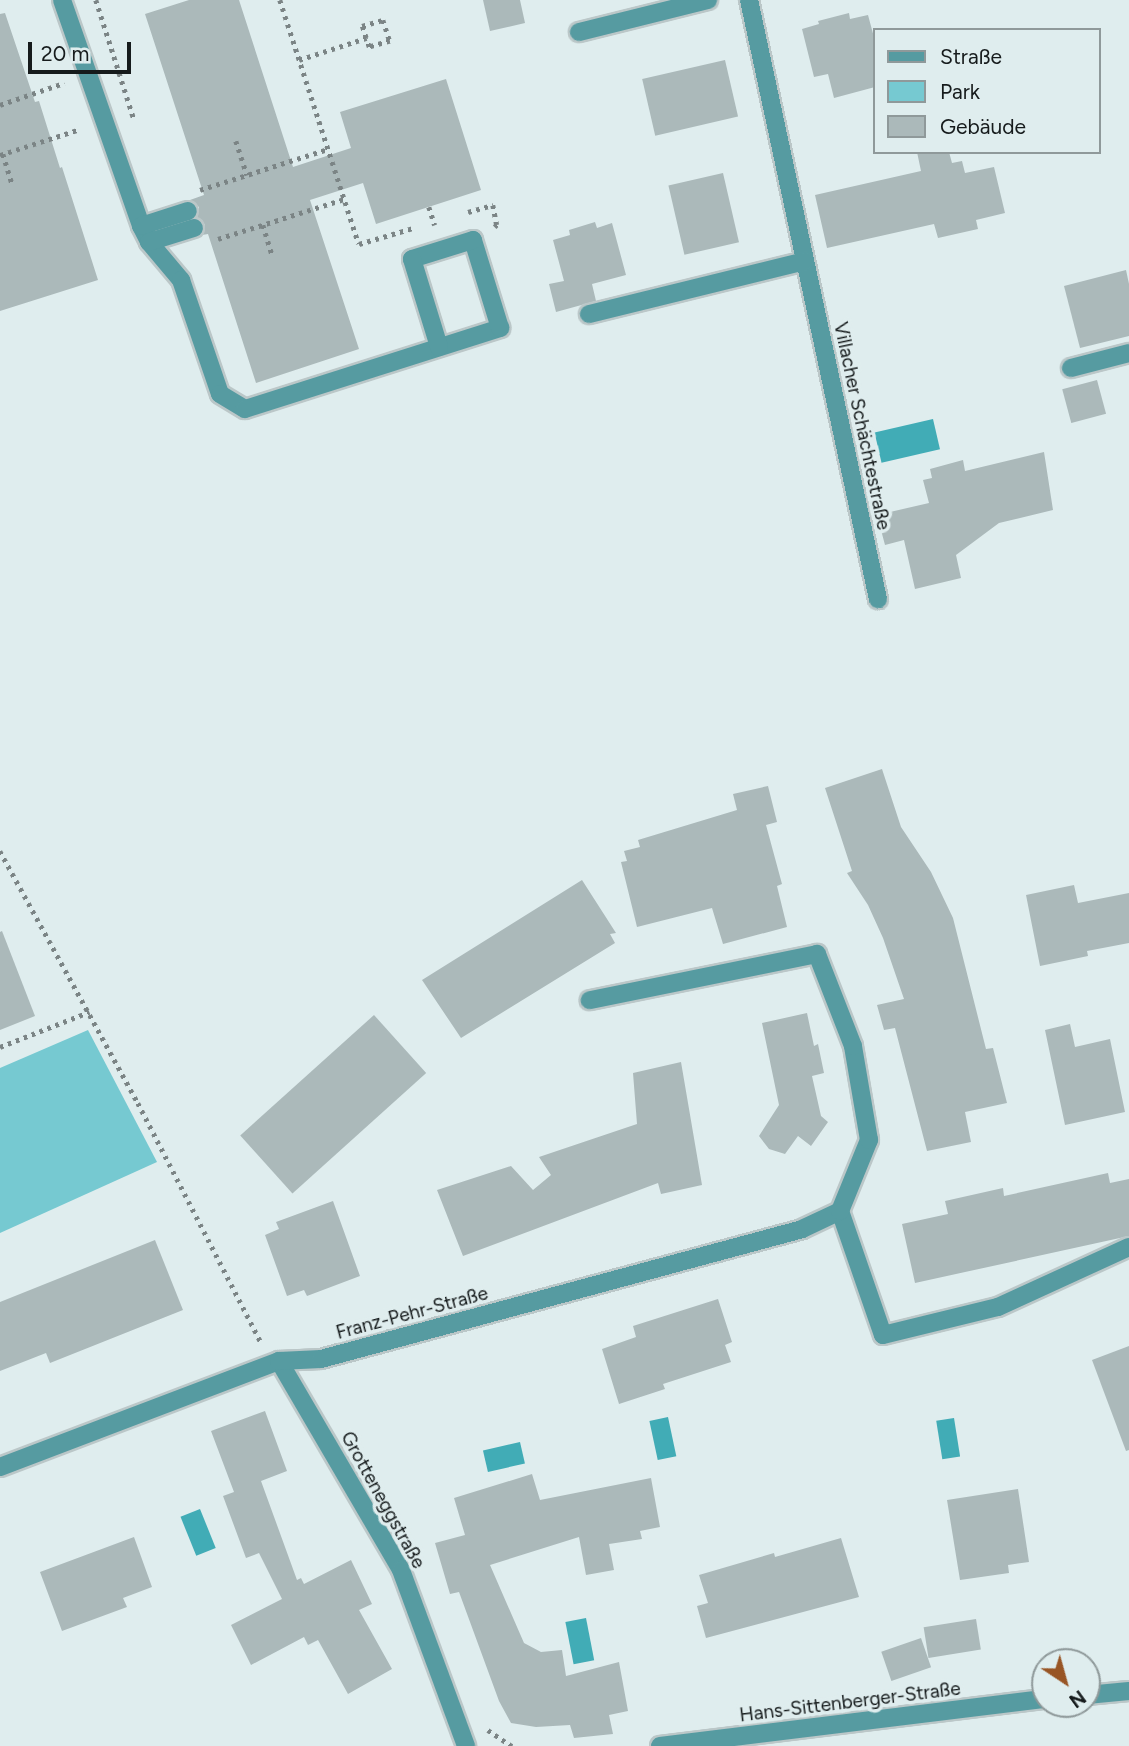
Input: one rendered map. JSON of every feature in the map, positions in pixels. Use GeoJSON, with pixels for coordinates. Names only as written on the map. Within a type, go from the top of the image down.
{"type":"FeatureCollection","features":[{"type":"Feature","properties":{"kind":"street"},"geometry":{"type":"LineString","coordinates":[[62,0],[145,234],[181,280],[220,394],[245,409],[439,348],[500,328],[473,240],[412,258],[439,348]]}},
{"type":"Feature","properties":{"kind":"street"},"geometry":{"type":"LineString","coordinates":[[579,32],[708,0]]}},
{"type":"Feature","properties":{"kind":"street","name":"Villacher Schächtestraße"},"geometry":{"type":"LineString","coordinates":[[749,0],[878,598]]}},
{"type":"Feature","properties":{"kind":"street"},"geometry":{"type":"LineString","coordinates":[[145,234],[188,211]]}},
{"type":"Feature","properties":{"kind":"street"},"geometry":{"type":"LineString","coordinates":[[145,234],[194,228]]}},
{"type":"Feature","properties":{"kind":"street"},"geometry":{"type":"LineString","coordinates":[[589,314],[805,261]]}},
{"type":"Feature","properties":{"kind":"street"},"geometry":{"type":"LineString","coordinates":[[1071,368],[1129,353]]}},
{"type":"Feature","properties":{"kind":"street"},"geometry":{"type":"LineString","coordinates":[[590,1000],[817,954],[853,1046],[869,1140],[840,1211],[883,1335],[998,1307],[1129,1247]]}},
{"type":"Feature","properties":{"kind":"street","name":"Franz-Pehr-Straße"},"geometry":{"type":"LineString","coordinates":[[0,1467],[275,1354],[334,1356],[802,1229],[840,1211]]}},
{"type":"Feature","properties":{"kind":"street","name":"Grotteneggstraße"},"geometry":{"type":"LineString","coordinates":[[275,1354],[401,1570],[466,1746]]}},
{"type":"Feature","properties":{"kind":"street"},"geometry":{"type":"LineString","coordinates":[[1101,1694],[1129,1691]]}},
{"type":"Feature","properties":{"kind":"street","name":"Hans-Sittenberger-Straße"},"geometry":{"type":"LineString","coordinates":[[660,1746],[1031,1701]]}},
{"type":"Feature","properties":{"kind":"path"},"geometry":{"type":"LineString","coordinates":[[96,0],[137,126]]}},
{"type":"Feature","properties":{"kind":"path"},"geometry":{"type":"LineString","coordinates":[[280,0],[359,244],[446,219]]}},
{"type":"Feature","properties":{"kind":"path"},"geometry":{"type":"LineString","coordinates":[[383,20],[390,41],[369,47],[366,38],[362,26],[383,20]]}},
{"type":"Feature","properties":{"kind":"path"},"geometry":{"type":"LineString","coordinates":[[299,60],[366,38]]}},
{"type":"Feature","properties":{"kind":"path"},"geometry":{"type":"LineString","coordinates":[[0,105],[88,76]]}},
{"type":"Feature","properties":{"kind":"path"},"geometry":{"type":"LineString","coordinates":[[12,183],[1,154],[104,122]]}},
{"type":"Feature","properties":{"kind":"path"},"geometry":{"type":"LineString","coordinates":[[236,141],[247,175]]}},
{"type":"Feature","properties":{"kind":"path"},"geometry":{"type":"LineString","coordinates":[[198,190],[328,149]]}},
{"type":"Feature","properties":{"kind":"path"},"geometry":{"type":"LineString","coordinates":[[212,241],[344,199]]}},
{"type":"Feature","properties":{"kind":"path"},"geometry":{"type":"LineString","coordinates":[[458,215],[493,205],[497,225],[473,240]]}},
{"type":"Feature","properties":{"kind":"path"},"geometry":{"type":"LineString","coordinates":[[263,225],[272,254]]}},
{"type":"Feature","properties":{"kind":"path"},"geometry":{"type":"LineString","coordinates":[[0,851],[89,1012],[261,1343],[275,1354]]}},
{"type":"Feature","properties":{"kind":"path"},"geometry":{"type":"LineString","coordinates":[[0,1047],[89,1012]]}},
{"type":"Feature","properties":{"kind":"green space"},"geometry":{"type":"Polygon","coordinates":[[[88,1030],[157,1162],[0,1233],[0,1068],[88,1030]]]}},
{"type":"Feature","properties":{"kind":"shaded area"},"geometry":{"type":"Polygon","coordinates":[[[933,419],[940,449],[882,463],[875,432],[933,419]]]}},
{"type":"Feature","properties":{"kind":"shaded area"},"geometry":{"type":"Polygon","coordinates":[[[668,1417],[676,1456],[658,1460],[649,1421],[668,1417]]]}},
{"type":"Feature","properties":{"kind":"shaded area"},"geometry":{"type":"Polygon","coordinates":[[[954,1418],[960,1457],[942,1459],[936,1421],[954,1418]]]}},
{"type":"Feature","properties":{"kind":"shaded area"},"geometry":{"type":"Polygon","coordinates":[[[520,1442],[525,1463],[488,1472],[483,1451],[520,1442]]]}},
{"type":"Feature","properties":{"kind":"shaded area"},"geometry":{"type":"Polygon","coordinates":[[[200,1509],[216,1548],[196,1556],[181,1517],[200,1509]]]}},
{"type":"Feature","properties":{"kind":"shaded area"},"geometry":{"type":"Polygon","coordinates":[[[586,1618],[594,1660],[574,1664],[565,1622],[586,1618]]]}},
{"type":"Feature","properties":{"kind":"building"},"geometry":{"type":"Polygon","coordinates":[[[189,0],[239,0],[293,167],[351,148],[340,112],[446,79],[481,190],[376,224],[363,183],[310,200],[359,349],[256,383],[208,234],[202,235],[205,225],[197,217],[199,207],[190,200],[204,195],[145,14],[189,0]]]}},
{"type":"Feature","properties":{"kind":"building"},"geometry":{"type":"Polygon","coordinates":[[[483,0],[520,0],[525,23],[490,31],[483,0]]]}},
{"type":"Feature","properties":{"kind":"building"},"geometry":{"type":"Polygon","coordinates":[[[5,13],[35,102],[39,101],[60,168],[62,167],[98,280],[0,311],[0,14],[5,13]]]}},
{"type":"Feature","properties":{"kind":"building"},"geometry":{"type":"Polygon","coordinates":[[[849,13],[850,19],[868,15],[874,37],[874,87],[834,98],[828,74],[814,77],[802,29],[819,24],[818,21],[849,13]]]}},
{"type":"Feature","properties":{"kind":"building"},"geometry":{"type":"Polygon","coordinates":[[[725,60],[738,117],[655,136],[642,79],[725,60]]]}},
{"type":"Feature","properties":{"kind":"building"},"geometry":{"type":"Polygon","coordinates":[[[917,154],[950,154],[952,163],[962,161],[965,173],[994,167],[1005,213],[976,220],[978,229],[938,238],[934,224],[827,248],[815,195],[921,171],[917,154]]]}},
{"type":"Feature","properties":{"kind":"building"},"geometry":{"type":"Polygon","coordinates":[[[723,173],[739,242],[684,255],[668,186],[723,173]]]}},
{"type":"Feature","properties":{"kind":"building"},"geometry":{"type":"Polygon","coordinates":[[[595,222],[597,228],[612,223],[626,275],[592,284],[596,301],[556,312],[549,284],[564,281],[553,240],[570,235],[569,230],[595,222]]]}},
{"type":"Feature","properties":{"kind":"building"},"geometry":{"type":"Polygon","coordinates":[[[1126,270],[1129,284],[1129,336],[1080,348],[1064,286],[1126,270]]]}},
{"type":"Feature","properties":{"kind":"building"},"geometry":{"type":"Polygon","coordinates":[[[1097,380],[1106,414],[1071,423],[1062,389],[1097,380]]]}},
{"type":"Feature","properties":{"kind":"building"},"geometry":{"type":"Polygon","coordinates":[[[1044,452],[1053,510],[999,523],[956,555],[961,578],[915,589],[904,540],[885,545],[877,515],[929,503],[923,480],[932,478],[930,469],[963,460],[965,471],[1044,452]]]}},
{"type":"Feature","properties":{"kind":"building"},"geometry":{"type":"Polygon","coordinates":[[[882,769],[901,827],[931,872],[953,918],[986,1049],[993,1048],[1007,1103],[965,1112],[971,1142],[927,1151],[895,1028],[884,1030],[877,1005],[904,999],[883,938],[868,905],[847,873],[852,871],[825,788],[882,769]]]}},
{"type":"Feature","properties":{"kind":"building"},"geometry":{"type":"Polygon","coordinates":[[[768,786],[777,822],[766,825],[782,884],[777,886],[787,927],[723,944],[712,908],[637,927],[621,862],[627,861],[624,851],[640,847],[638,840],[737,810],[733,794],[768,786]]]}},
{"type":"Feature","properties":{"kind":"building"},"geometry":{"type":"Polygon","coordinates":[[[582,880],[616,933],[610,934],[615,943],[461,1038],[422,980],[582,880]]]}},
{"type":"Feature","properties":{"kind":"building"},"geometry":{"type":"Polygon","coordinates":[[[1074,885],[1078,903],[1129,893],[1129,943],[1087,951],[1088,956],[1040,966],[1026,895],[1074,885]]]}},
{"type":"Feature","properties":{"kind":"building"},"geometry":{"type":"Polygon","coordinates":[[[2,931],[35,1016],[0,1030],[0,932],[2,931]]]}},
{"type":"Feature","properties":{"kind":"building"},"geometry":{"type":"Polygon","coordinates":[[[807,1013],[814,1046],[818,1044],[824,1073],[812,1076],[821,1116],[828,1122],[811,1146],[798,1136],[785,1154],[769,1149],[759,1136],[779,1105],[762,1023],[807,1013]]]}},
{"type":"Feature","properties":{"kind":"building"},"geometry":{"type":"Polygon","coordinates":[[[374,1015],[426,1073],[292,1193],[240,1135],[374,1015]]]}},
{"type":"Feature","properties":{"kind":"building"},"geometry":{"type":"Polygon","coordinates":[[[1070,1024],[1075,1047],[1110,1039],[1125,1112],[1065,1125],[1045,1030],[1070,1024]]]}},
{"type":"Feature","properties":{"kind":"building"},"geometry":{"type":"Polygon","coordinates":[[[681,1062],[702,1185],[661,1194],[658,1183],[463,1256],[437,1190],[511,1166],[533,1190],[551,1175],[539,1157],[637,1124],[633,1073],[681,1062]]]}},
{"type":"Feature","properties":{"kind":"building"},"geometry":{"type":"Polygon","coordinates":[[[1108,1173],[1110,1183],[1129,1179],[1129,1236],[915,1283],[902,1224],[948,1214],[945,1201],[1003,1188],[1004,1196],[1108,1173]]]}},
{"type":"Feature","properties":{"kind":"building"},"geometry":{"type":"Polygon","coordinates":[[[333,1201],[360,1276],[307,1296],[304,1290],[287,1296],[265,1235],[279,1229],[276,1222],[333,1201]]]}},
{"type":"Feature","properties":{"kind":"building"},"geometry":{"type":"Polygon","coordinates":[[[155,1240],[183,1310],[50,1363],[46,1353],[0,1371],[0,1302],[155,1240]]]}},
{"type":"Feature","properties":{"kind":"building"},"geometry":{"type":"Polygon","coordinates":[[[718,1299],[732,1342],[725,1345],[731,1362],[663,1384],[665,1389],[619,1404],[602,1349],[636,1337],[633,1326],[718,1299]]]}},
{"type":"Feature","properties":{"kind":"building"},"geometry":{"type":"Polygon","coordinates":[[[1129,1346],[1129,1450],[1126,1451],[1092,1360],[1129,1346]]]}},
{"type":"Feature","properties":{"kind":"building"},"geometry":{"type":"Polygon","coordinates":[[[265,1411],[287,1471],[261,1481],[297,1580],[301,1578],[304,1584],[351,1560],[372,1604],[359,1610],[392,1669],[348,1694],[318,1640],[308,1645],[304,1637],[251,1665],[231,1625],[282,1599],[259,1553],[246,1558],[223,1496],[234,1492],[211,1431],[265,1411]]]}},
{"type":"Feature","properties":{"kind":"building"},"geometry":{"type":"Polygon","coordinates":[[[532,1474],[540,1500],[651,1478],[660,1527],[640,1531],[642,1539],[609,1544],[614,1570],[586,1575],[579,1537],[490,1565],[524,1643],[541,1652],[562,1650],[566,1676],[619,1662],[628,1711],[609,1715],[613,1734],[574,1738],[570,1725],[536,1727],[511,1723],[499,1701],[459,1592],[450,1594],[435,1543],[465,1535],[454,1498],[532,1474]]]}},
{"type":"Feature","properties":{"kind":"building"},"geometry":{"type":"Polygon","coordinates":[[[1018,1489],[1029,1562],[1008,1565],[1009,1573],[960,1580],[947,1500],[1018,1489]]]}},
{"type":"Feature","properties":{"kind":"building"},"geometry":{"type":"Polygon","coordinates":[[[134,1537],[152,1587],[123,1598],[127,1607],[62,1631],[40,1572],[134,1537]]]}},
{"type":"Feature","properties":{"kind":"building"},"geometry":{"type":"Polygon","coordinates":[[[841,1538],[859,1597],[706,1638],[697,1606],[708,1603],[699,1575],[774,1553],[775,1557],[841,1538]]]}},
{"type":"Feature","properties":{"kind":"building"},"geometry":{"type":"Polygon","coordinates":[[[976,1619],[981,1650],[929,1658],[924,1627],[976,1619]]]}},
{"type":"Feature","properties":{"kind":"building"},"geometry":{"type":"Polygon","coordinates":[[[921,1638],[931,1667],[891,1681],[881,1652],[921,1638]]]}}]}
